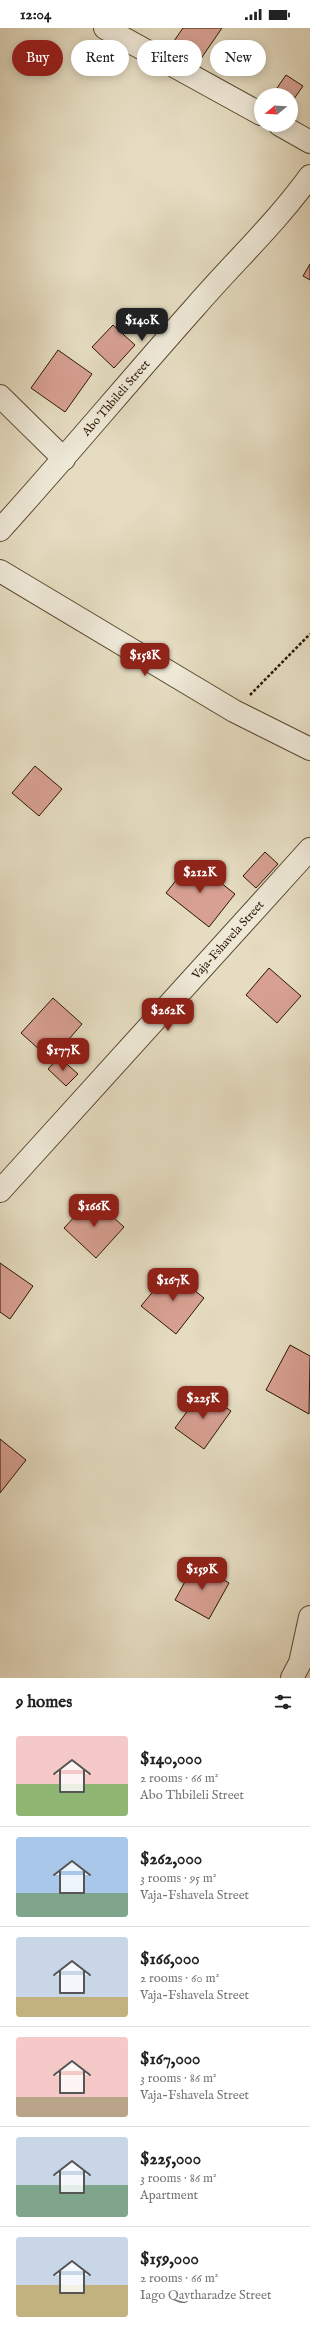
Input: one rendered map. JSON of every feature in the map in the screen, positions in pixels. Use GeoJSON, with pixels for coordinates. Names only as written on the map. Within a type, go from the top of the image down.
{"type":"FeatureCollection","features":[{"type":"Feature","properties":{"kind":"street"},"geometry":{"type":"LineString","coordinates":[[105,28],[254,110]]}},
{"type":"Feature","properties":{"kind":"street"},"geometry":{"type":"LineString","coordinates":[[292,132],[310,142]]}},
{"type":"Feature","properties":{"kind":"street","name":"Abo Thbileli Street"},"geometry":{"type":"LineString","coordinates":[[0,530],[64,459],[196,305],[293,200],[310,176]]}},
{"type":"Feature","properties":{"kind":"street"},"geometry":{"type":"LineString","coordinates":[[0,396],[64,459]]}},
{"type":"Feature","properties":{"kind":"street"},"geometry":{"type":"LineString","coordinates":[[0,570],[234,711],[310,749]]}},
{"type":"Feature","properties":{"kind":"street","name":"Vaja-Fshavela Street"},"geometry":{"type":"LineString","coordinates":[[0,1191],[310,849]]}},
{"type":"Feature","properties":{"kind":"street"},"geometry":{"type":"LineString","coordinates":[[301,1669],[310,1617]]}},
{"type":"Feature","properties":{"kind":"path"},"geometry":{"type":"LineString","coordinates":[[234,711],[310,634]]}},
{"type":"Feature","properties":{"kind":"building"},"geometry":{"type":"Polygon","coordinates":[[[183,28],[222,28],[214,40],[210,40],[210,45],[202,57],[202,40],[175,40],[183,28]]]}},
{"type":"Feature","properties":{"kind":"building"},"geometry":{"type":"Polygon","coordinates":[[[286,75],[303,86],[298,93],[298,88],[277,88],[286,75]]]}},
{"type":"Feature","properties":{"kind":"building"},"geometry":{"type":"Polygon","coordinates":[[[310,264],[310,280],[303,276],[310,264]]]}},
{"type":"Feature","properties":{"kind":"building"},"geometry":{"type":"Polygon","coordinates":[[[113,325],[135,345],[114,368],[92,347],[113,325]]]}},
{"type":"Feature","properties":{"kind":"building"},"geometry":{"type":"Polygon","coordinates":[[[58,350],[92,374],[65,412],[31,388],[58,350]]]}},
{"type":"Feature","properties":{"kind":"building"},"geometry":{"type":"Polygon","coordinates":[[[35,766],[62,789],[39,816],[12,793],[35,766]]]}},
{"type":"Feature","properties":{"kind":"building"},"geometry":{"type":"Polygon","coordinates":[[[265,852],[278,864],[256,888],[243,876],[265,852]]]}},
{"type":"Feature","properties":{"kind":"building"},"geometry":{"type":"Polygon","coordinates":[[[192,860],[235,894],[209,927],[166,893],[192,860]]]}},
{"type":"Feature","properties":{"kind":"building"},"geometry":{"type":"Polygon","coordinates":[[[269,968],[301,996],[277,1023],[246,995],[269,968]]]}},
{"type":"Feature","properties":{"kind":"building"},"geometry":{"type":"Polygon","coordinates":[[[53,998],[82,1024],[51,1060],[21,1033],[53,998]]]}},
{"type":"Feature","properties":{"kind":"building"},"geometry":{"type":"Polygon","coordinates":[[[59,1057],[78,1074],[66,1086],[48,1069],[59,1057]]]}},
{"type":"Feature","properties":{"kind":"building"},"geometry":{"type":"Polygon","coordinates":[[[92,1198],[124,1227],[96,1258],[64,1228],[92,1198]]]}},
{"type":"Feature","properties":{"kind":"building"},"geometry":{"type":"Polygon","coordinates":[[[0,1263],[33,1286],[10,1319],[0,1312],[0,1263]]]}},
{"type":"Feature","properties":{"kind":"building"},"geometry":{"type":"Polygon","coordinates":[[[170,1271],[204,1298],[176,1334],[141,1306],[170,1271]]]}},
{"type":"Feature","properties":{"kind":"building"},"geometry":{"type":"Polygon","coordinates":[[[290,1345],[310,1356],[309,1414],[266,1390],[290,1345]]]}},
{"type":"Feature","properties":{"kind":"building"},"geometry":{"type":"Polygon","coordinates":[[[202,1391],[231,1411],[204,1449],[175,1428],[202,1391]]]}},
{"type":"Feature","properties":{"kind":"building"},"geometry":{"type":"Polygon","coordinates":[[[0,1439],[26,1460],[0,1493],[0,1439]]]}},
{"type":"Feature","properties":{"kind":"building"},"geometry":{"type":"Polygon","coordinates":[[[195,1563],[229,1583],[209,1619],[175,1600],[195,1563]]]}}]}
